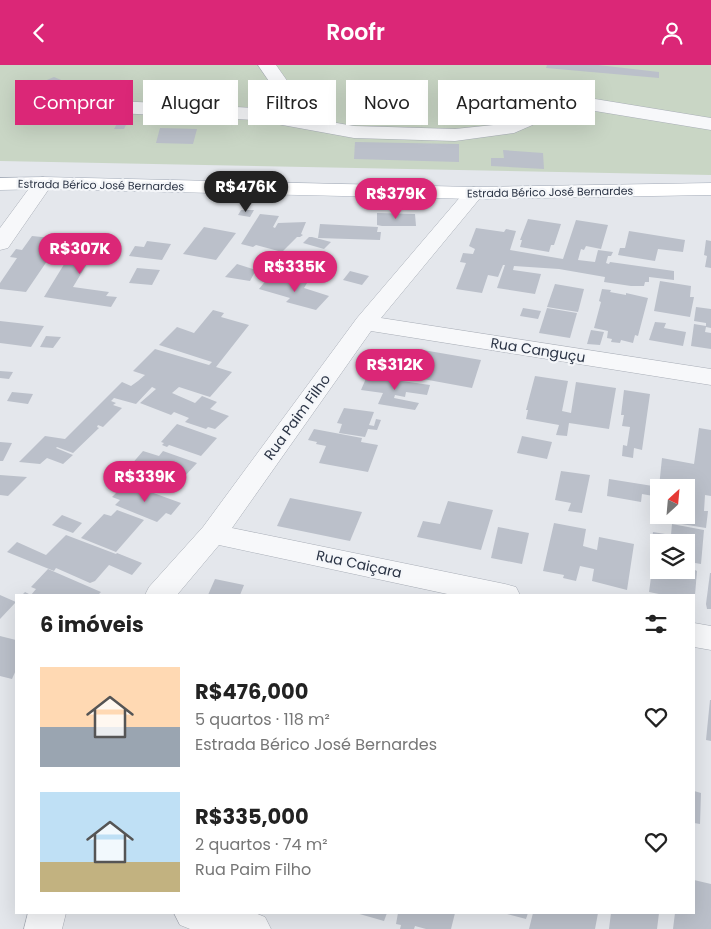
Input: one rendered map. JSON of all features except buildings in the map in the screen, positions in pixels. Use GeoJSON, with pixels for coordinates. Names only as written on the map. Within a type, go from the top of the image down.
{"type":"FeatureCollection","features":[{"type":"Feature","properties":{"kind":"main road","name":"Estrada Bérico José Bernardes"},"geometry":{"type":"LineString","coordinates":[[0,184],[43,183],[474,193],[711,189]]}},
{"type":"Feature","properties":{"kind":"street"},"geometry":{"type":"LineString","coordinates":[[266,65],[277,80]]}},
{"type":"Feature","properties":{"kind":"street"},"geometry":{"type":"LineString","coordinates":[[314,125],[354,132],[455,135],[507,129],[564,103],[595,105],[711,124]]}},
{"type":"Feature","properties":{"kind":"street"},"geometry":{"type":"LineString","coordinates":[[133,108],[248,114]]}},
{"type":"Feature","properties":{"kind":"street"},"geometry":{"type":"LineString","coordinates":[[0,243],[43,183]]}},
{"type":"Feature","properties":{"kind":"street","name":"Rua Paim Filho"},"geometry":{"type":"LineString","coordinates":[[161,594],[213,534],[365,323],[474,193]]}},
{"type":"Feature","properties":{"kind":"street","name":"Rua Canguçu"},"geometry":{"type":"LineString","coordinates":[[365,323],[711,377]]}},
{"type":"Feature","properties":{"kind":"street","name":"Rua Caiçara"},"geometry":{"type":"LineString","coordinates":[[213,534],[500,594]]}},
{"type":"Feature","properties":{"kind":"street"},"geometry":{"type":"LineString","coordinates":[[695,635],[711,638]]}},
{"type":"Feature","properties":{"kind":"street"},"geometry":{"type":"LineString","coordinates":[[43,929],[47,914]]}},
{"type":"Feature","properties":{"kind":"street"},"geometry":{"type":"LineString","coordinates":[[197,914],[252,929]]}},
{"type":"Feature","properties":{"kind":"green space"},"geometry":{"type":"Polygon","coordinates":[[[0,65],[711,65],[711,175],[0,161],[0,65]]]}}]}
